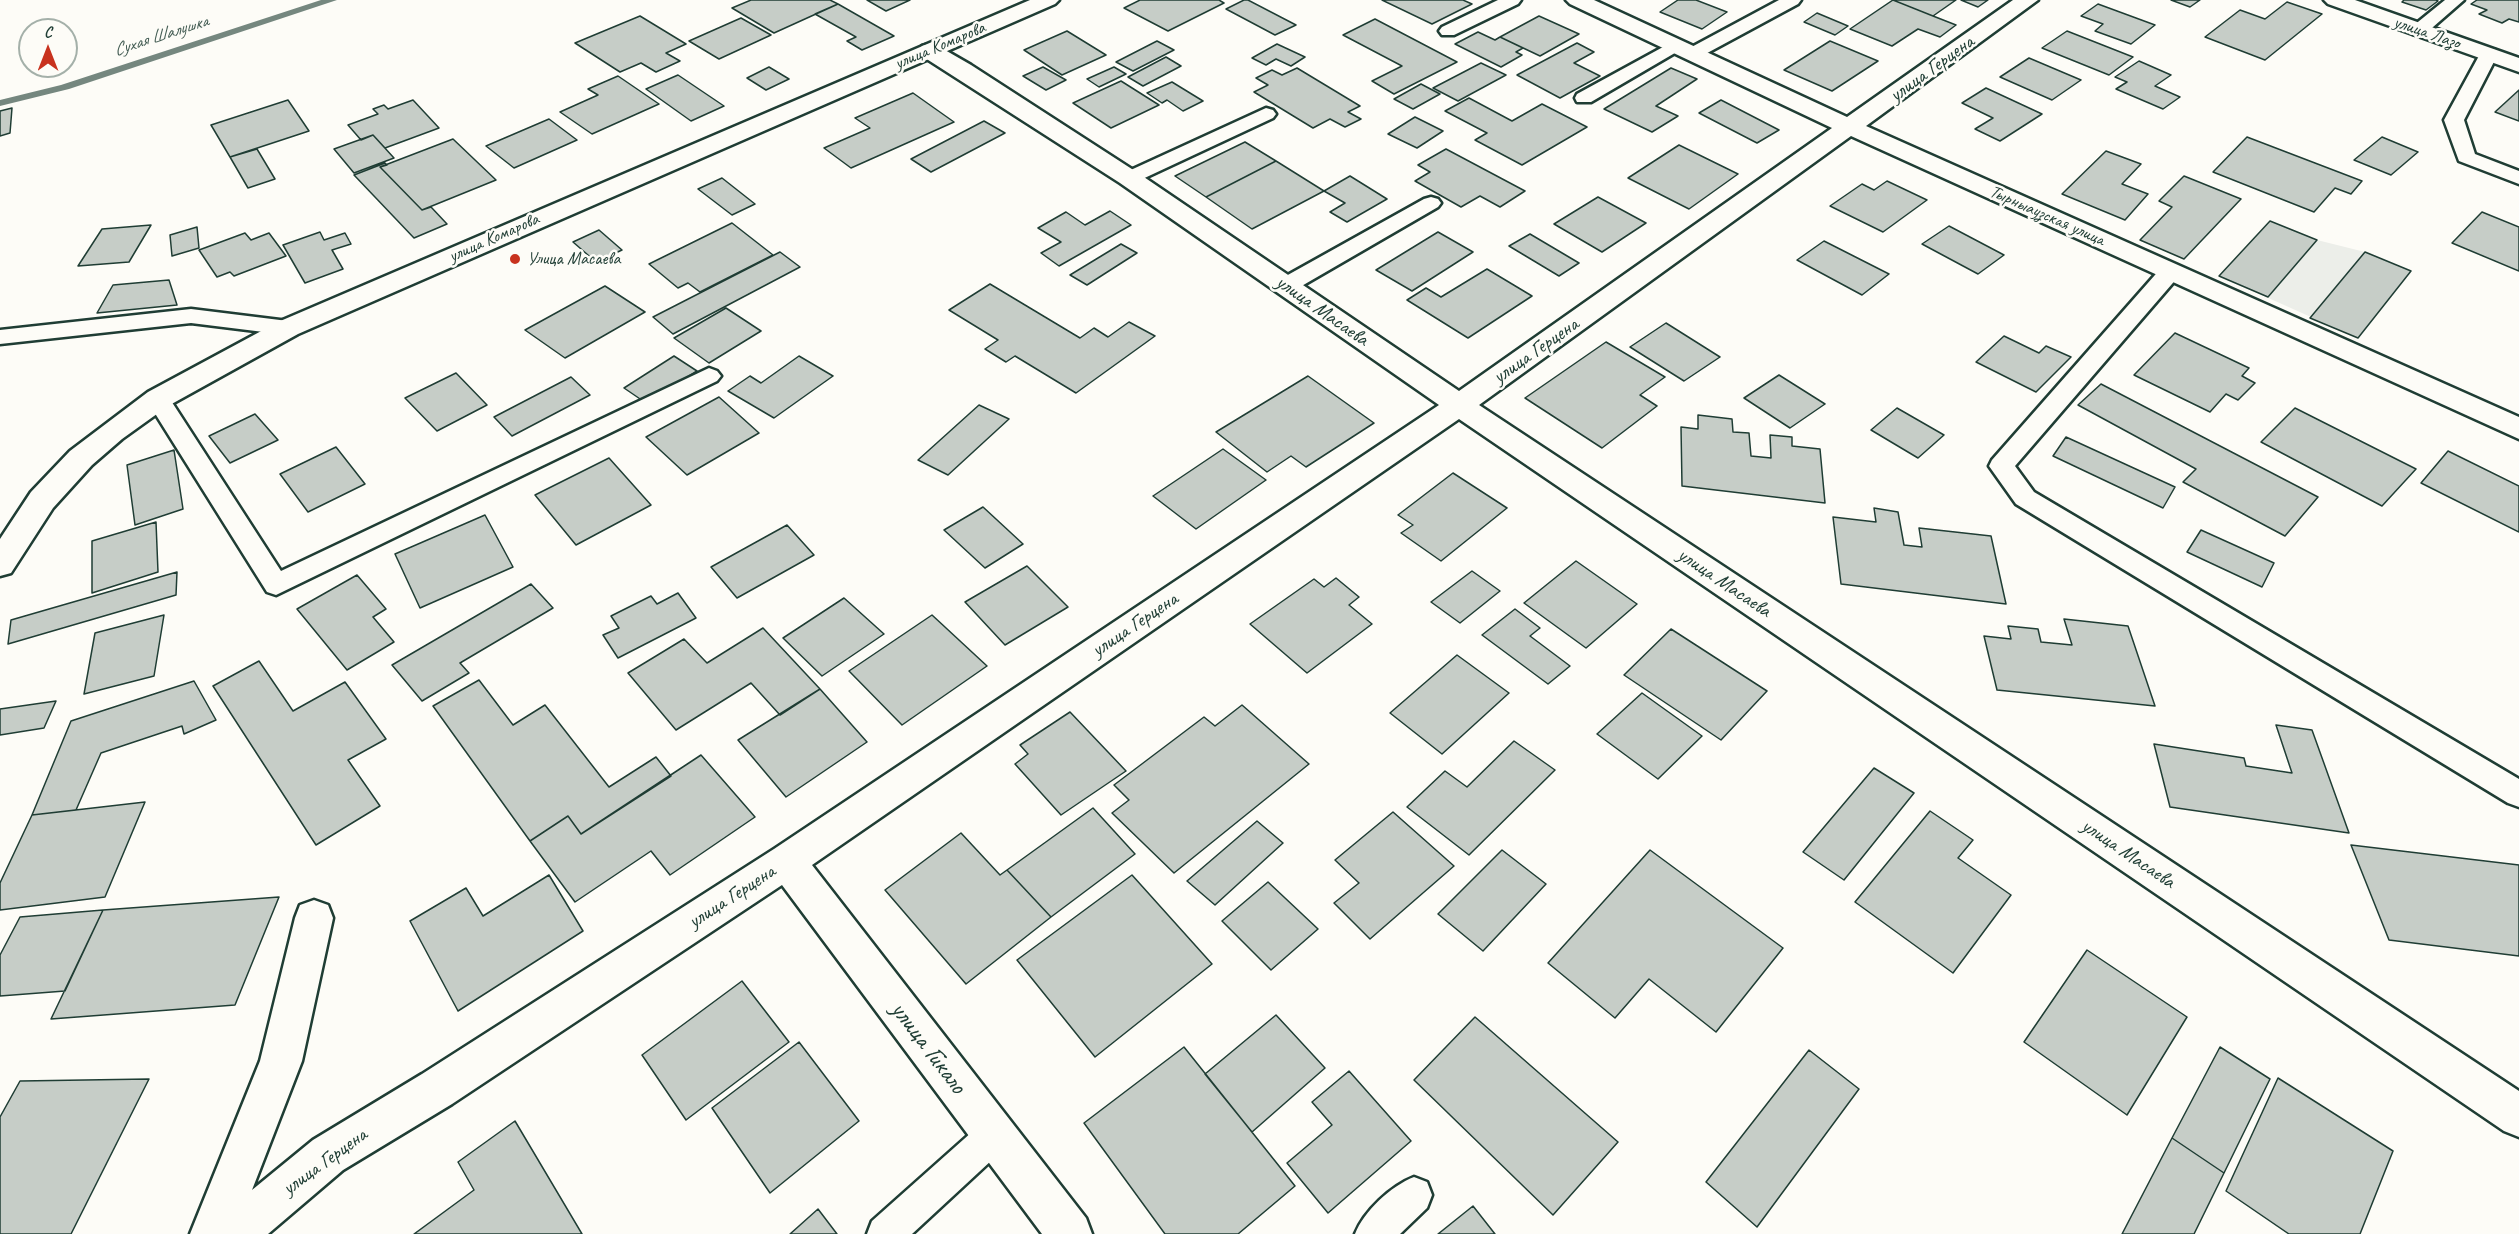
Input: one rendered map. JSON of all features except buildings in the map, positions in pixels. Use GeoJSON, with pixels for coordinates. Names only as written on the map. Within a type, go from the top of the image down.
{"type":"FeatureCollection","features":[{"type":"Feature","properties":{"kind":"street","name":"улица Комарова"},"geometry":{"type":"LineString","coordinates":[[0,564],[42,500],[81,458],[158,399],[288,328],[1048,0]]}},
{"type":"Feature","properties":{"kind":"street","name":"Тырныаузская улица"},"geometry":{"type":"LineString","coordinates":[[1576,0],[1850,127],[2519,429]]}},
{"type":"Feature","properties":{"kind":"street","name":"улица Герцена"},"geometry":{"type":"LineString","coordinates":[[233,1234],[328,1155],[437,1089],[787,861],[1459,405],[2027,0]]}},
{"type":"Feature","properties":{"kind":"street","name":"улица Лазо"},"geometry":{"type":"LineString","coordinates":[[2335,0],[2519,65]]}},
{"type":"Feature","properties":{"kind":"street","name":"улица Масаева"},"geometry":{"type":"LineString","coordinates":[[930,51],[1129,178],[1459,405],[2519,1116]]}},
{"type":"Feature","properties":{"kind":"street","name":"улица Гикало"},"geometry":{"type":"LineString","coordinates":[[787,861],[1070,1234]]}},
{"type":"Feature","properties":{"kind":"street"},"geometry":{"type":"LineString","coordinates":[[212,1234],[281,1061],[314,918]]}},
{"type":"Feature","properties":{"kind":"lane"},"geometry":{"type":"LineString","coordinates":[[1448,30],[1512,0]]}},
{"type":"Feature","properties":{"kind":"lane"},"geometry":{"type":"LineString","coordinates":[[1584,98],[1792,0]]}},
{"type":"Feature","properties":{"kind":"lane"},"geometry":{"type":"LineString","coordinates":[[2420,30],[2455,0]]}},
{"type":"Feature","properties":{"kind":"lane"},"geometry":{"type":"LineString","coordinates":[[2489,54],[2454,120],[2466,157],[2519,178]]}},
{"type":"Feature","properties":{"kind":"lane"},"geometry":{"type":"LineString","coordinates":[[1129,178],[1266,114]]}},
{"type":"Feature","properties":{"kind":"lane"},"geometry":{"type":"LineString","coordinates":[[1285,286],[1431,203]]}},
{"type":"Feature","properties":{"kind":"lane"},"geometry":{"type":"LineString","coordinates":[[2170,272],[2001,466],[2025,498],[2519,794]]}},
{"type":"Feature","properties":{"kind":"lane"},"geometry":{"type":"LineString","coordinates":[[0,338],[191,316],[288,328]]}},
{"type":"Feature","properties":{"kind":"lane"},"geometry":{"type":"LineString","coordinates":[[158,399],[276,585],[710,376]]}},
{"type":"Feature","properties":{"kind":"lane"},"geometry":{"type":"LineString","coordinates":[[885,1234],[994,1135]]}},
{"type":"Feature","properties":{"kind":"lane"},"geometry":{"type":"LineString","coordinates":[[1372,1234],[1414,1195]]}},
{"type":"Feature","properties":{"kind":"shaded area"},"geometry":{"type":"Polygon","coordinates":[[[2270,221],[2317,240],[2365,252],[2411,271],[2358,338],[2219,276],[2270,221]]]}},
{"type":"Feature","properties":{"kind":"waterway","name":"Сухая Шалушка"},"geometry":{"type":"LineString","coordinates":[[0,103],[65,87],[332,0]]}},
{"type":"Feature","properties":{"kind":"place","name":"Улица Масаева"},"geometry":{"type":"Point","coordinates":[515,259]}}]}
